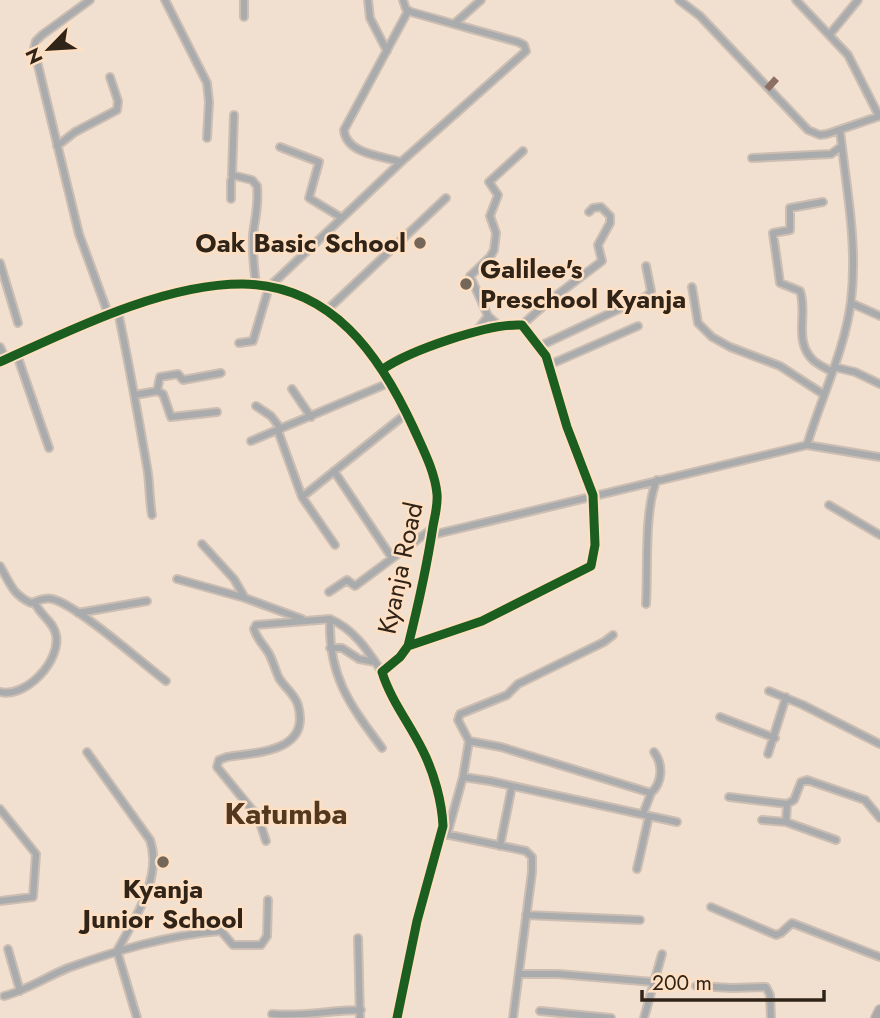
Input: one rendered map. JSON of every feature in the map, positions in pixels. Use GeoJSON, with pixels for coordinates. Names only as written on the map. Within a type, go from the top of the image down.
{"type":"FeatureCollection","features":[{"type":"Feature","properties":{"kind":"main road"},"geometry":{"type":"LineString","coordinates":[[876,1018],[880,1010]]}},
{"type":"Feature","properties":{"kind":"street"},"geometry":{"type":"LineString","coordinates":[[90,0],[41,35],[34,45],[34,54],[79,234],[109,316]]}},
{"type":"Feature","properties":{"kind":"street"},"geometry":{"type":"LineString","coordinates":[[165,0],[207,83],[207,138]]}},
{"type":"Feature","properties":{"kind":"street"},"geometry":{"type":"LineString","coordinates":[[244,0],[244,17]]}},
{"type":"Feature","properties":{"kind":"street"},"geometry":{"type":"LineString","coordinates":[[368,0],[370,18],[387,51]]}},
{"type":"Feature","properties":{"kind":"street"},"geometry":{"type":"LineString","coordinates":[[239,343],[249,344],[253,341],[269,287],[401,162],[526,51],[524,45],[518,42],[408,11],[403,0]]}},
{"type":"Feature","properties":{"kind":"street"},"geometry":{"type":"LineString","coordinates":[[454,24],[481,0]]}},
{"type":"Feature","properties":{"kind":"street"},"geometry":{"type":"LineString","coordinates":[[679,0],[700,16],[800,123],[820,135],[880,116],[854,64],[830,34],[796,0]]}},
{"type":"Feature","properties":{"kind":"street"},"geometry":{"type":"LineString","coordinates":[[830,34],[858,0]]}},
{"type":"Feature","properties":{"kind":"street"},"geometry":{"type":"LineString","coordinates":[[401,162],[355,148],[348,143],[344,135],[345,125],[408,11]]}},
{"type":"Feature","properties":{"kind":"street"},"geometry":{"type":"LineString","coordinates":[[57,145],[75,132],[117,110],[118,102],[110,77]]}},
{"type":"Feature","properties":{"kind":"street"},"geometry":{"type":"LineString","coordinates":[[231,199],[234,115]]}},
{"type":"Feature","properties":{"kind":"street"},"geometry":{"type":"LineString","coordinates":[[807,445],[833,369],[851,303],[854,258],[841,130]]}},
{"type":"Feature","properties":{"kind":"street"},"geometry":{"type":"LineString","coordinates":[[752,158],[831,154],[842,146]]}},
{"type":"Feature","properties":{"kind":"street"},"geometry":{"type":"LineString","coordinates":[[281,147],[318,162],[309,198],[342,218]]}},
{"type":"Feature","properties":{"kind":"street"},"geometry":{"type":"LineString","coordinates":[[501,328],[488,316],[470,276],[490,257],[496,239],[490,216],[498,195],[489,181],[523,151]]}},
{"type":"Feature","properties":{"kind":"street"},"geometry":{"type":"LineString","coordinates":[[233,176],[252,180],[257,186],[258,209],[252,258],[256,285]]}},
{"type":"Feature","properties":{"kind":"street"},"geometry":{"type":"LineString","coordinates":[[327,310],[446,198]]}},
{"type":"Feature","properties":{"kind":"street"},"geometry":{"type":"LineString","coordinates":[[824,202],[790,208],[790,230],[773,233],[780,284],[800,291],[801,336],[812,360],[833,369],[855,372],[880,384]]}},
{"type":"Feature","properties":{"kind":"street"},"geometry":{"type":"LineString","coordinates":[[383,369],[408,354],[475,333],[522,325],[602,261],[598,245],[610,223],[610,216],[601,207],[593,208],[589,212]]}},
{"type":"Feature","properties":{"kind":"street"},"geometry":{"type":"LineString","coordinates":[[540,346],[647,296],[651,291],[646,266]]}},
{"type":"Feature","properties":{"kind":"street"},"geometry":{"type":"LineString","coordinates":[[1,268],[18,323]]}},
{"type":"Feature","properties":{"kind":"street","name":"Kyanja Road"},"geometry":{"type":"LineString","coordinates":[[3,361],[118,312],[176,293],[228,285],[256,285],[293,293],[327,310],[362,341],[391,382],[407,413],[435,484],[437,502],[408,646],[400,657],[382,672],[391,696],[429,765],[445,834],[416,921],[397,1018]]}},
{"type":"Feature","properties":{"kind":"street"},"geometry":{"type":"LineString","coordinates":[[692,287],[698,323],[712,337],[730,347],[780,366],[823,394]]}},
{"type":"Feature","properties":{"kind":"street"},"geometry":{"type":"LineString","coordinates":[[851,303],[880,316]]}},
{"type":"Feature","properties":{"kind":"street"},"geometry":{"type":"LineString","coordinates":[[118,312],[135,394],[152,515]]}},
{"type":"Feature","properties":{"kind":"street"},"geometry":{"type":"LineString","coordinates":[[475,333],[488,316]]}},
{"type":"Feature","properties":{"kind":"street"},"geometry":{"type":"LineString","coordinates":[[408,646],[482,621],[591,566],[595,545],[593,495],[567,427],[549,365],[540,346],[522,325]]}},
{"type":"Feature","properties":{"kind":"street"},"geometry":{"type":"LineString","coordinates":[[549,365],[638,326]]}},
{"type":"Feature","properties":{"kind":"street"},"geometry":{"type":"LineString","coordinates":[[0,347],[3,361]]}},
{"type":"Feature","properties":{"kind":"street"},"geometry":{"type":"LineString","coordinates":[[17,355],[49,448]]}},
{"type":"Feature","properties":{"kind":"street"},"geometry":{"type":"LineString","coordinates":[[157,391],[160,377],[178,374],[183,380],[221,373]]}},
{"type":"Feature","properties":{"kind":"street"},"geometry":{"type":"LineString","coordinates":[[251,441],[391,382]]}},
{"type":"Feature","properties":{"kind":"street"},"geometry":{"type":"LineString","coordinates":[[292,389],[311,416]]}},
{"type":"Feature","properties":{"kind":"street"},"geometry":{"type":"LineString","coordinates":[[135,394],[157,391],[163,394],[171,417],[217,412]]}},
{"type":"Feature","properties":{"kind":"street"},"geometry":{"type":"LineString","coordinates":[[256,406],[271,416],[280,430],[302,497],[335,545]]}},
{"type":"Feature","properties":{"kind":"street"},"geometry":{"type":"LineString","coordinates":[[302,497],[407,413]]}},
{"type":"Feature","properties":{"kind":"street"},"geometry":{"type":"LineString","coordinates":[[329,592],[346,580],[354,587],[432,531],[807,445],[880,457]]}},
{"type":"Feature","properties":{"kind":"street"},"geometry":{"type":"LineString","coordinates":[[334,471],[392,558]]}},
{"type":"Feature","properties":{"kind":"street"},"geometry":{"type":"LineString","coordinates":[[646,604],[649,520],[653,489],[657,480]]}},
{"type":"Feature","properties":{"kind":"street"},"geometry":{"type":"LineString","coordinates":[[829,505],[880,535]]}},
{"type":"Feature","properties":{"kind":"street"},"geometry":{"type":"LineString","coordinates":[[202,544],[234,579],[245,598]]}},
{"type":"Feature","properties":{"kind":"street"},"geometry":{"type":"LineString","coordinates":[[0,566],[13,591],[21,598],[34,603],[55,629],[57,643],[54,653],[34,682],[13,694],[0,692]]}},
{"type":"Feature","properties":{"kind":"street"},"geometry":{"type":"LineString","coordinates":[[177,579],[245,598],[304,620]]}},
{"type":"Feature","properties":{"kind":"street"},"geometry":{"type":"LineString","coordinates":[[34,603],[49,598],[78,613],[166,681]]}},
{"type":"Feature","properties":{"kind":"street"},"geometry":{"type":"LineString","coordinates":[[78,613],[147,601]]}},
{"type":"Feature","properties":{"kind":"street"},"geometry":{"type":"LineString","coordinates":[[330,619],[330,648],[337,675],[362,721],[382,748]]}},
{"type":"Feature","properties":{"kind":"street"},"geometry":{"type":"LineString","coordinates":[[266,841],[258,817],[233,783],[219,770],[217,763],[227,757],[284,746],[292,739],[298,727],[298,705],[277,674],[254,629],[260,624],[330,619],[340,623],[352,634],[382,672]]}},
{"type":"Feature","properties":{"kind":"street"},"geometry":{"type":"LineString","coordinates":[[513,1018],[532,857],[526,851],[445,834],[463,777],[469,741],[458,720],[462,712],[507,695],[518,684],[604,642],[612,635]]}},
{"type":"Feature","properties":{"kind":"street"},"geometry":{"type":"LineString","coordinates":[[330,648],[342,648],[359,659],[375,662]]}},
{"type":"Feature","properties":{"kind":"street"},"geometry":{"type":"LineString","coordinates":[[769,691],[880,744]]}},
{"type":"Feature","properties":{"kind":"street"},"geometry":{"type":"LineString","coordinates":[[768,754],[786,697]]}},
{"type":"Feature","properties":{"kind":"street"},"geometry":{"type":"LineString","coordinates":[[720,716],[775,738]]}},
{"type":"Feature","properties":{"kind":"street"},"geometry":{"type":"LineString","coordinates":[[469,741],[500,747],[651,793]]}},
{"type":"Feature","properties":{"kind":"street"},"geometry":{"type":"LineString","coordinates":[[88,752],[150,840],[153,849],[152,874],[148,887],[117,951],[137,1018]]}},
{"type":"Feature","properties":{"kind":"street"},"geometry":{"type":"LineString","coordinates":[[637,869],[651,793],[658,785],[660,776],[659,759],[654,752]]}},
{"type":"Feature","properties":{"kind":"street"},"geometry":{"type":"LineString","coordinates":[[463,777],[677,822]]}},
{"type":"Feature","properties":{"kind":"street"},"geometry":{"type":"LineString","coordinates":[[729,797],[787,804],[794,800],[801,782],[807,780],[865,800],[880,818]]}},
{"type":"Feature","properties":{"kind":"street"},"geometry":{"type":"LineString","coordinates":[[500,846],[512,786]]}},
{"type":"Feature","properties":{"kind":"street"},"geometry":{"type":"LineString","coordinates":[[786,822],[787,804]]}},
{"type":"Feature","properties":{"kind":"street"},"geometry":{"type":"LineString","coordinates":[[0,809],[36,853],[33,897],[0,901]]}},
{"type":"Feature","properties":{"kind":"street"},"geometry":{"type":"LineString","coordinates":[[762,820],[786,822],[836,839]]}},
{"type":"Feature","properties":{"kind":"street"},"geometry":{"type":"LineString","coordinates":[[4,996],[66,969],[117,951],[154,942],[221,931],[233,944],[250,947],[261,945],[267,936],[268,900]]}},
{"type":"Feature","properties":{"kind":"street"},"geometry":{"type":"LineString","coordinates":[[711,907],[776,934],[781,933],[789,924],[794,924],[880,957]]}},
{"type":"Feature","properties":{"kind":"street"},"geometry":{"type":"LineString","coordinates":[[526,915],[640,920]]}},
{"type":"Feature","properties":{"kind":"street"},"geometry":{"type":"LineString","coordinates":[[272,1014],[296,1015],[329,1010],[360,1014],[358,938]]}},
{"type":"Feature","properties":{"kind":"street"},"geometry":{"type":"LineString","coordinates":[[8,949],[19,991]]}},
{"type":"Feature","properties":{"kind":"street"},"geometry":{"type":"LineString","coordinates":[[644,1018],[662,954]]}},
{"type":"Feature","properties":{"kind":"street"},"geometry":{"type":"LineString","coordinates":[[519,974],[558,974],[653,982]]}},
{"type":"Feature","properties":{"kind":"street"},"geometry":{"type":"LineString","coordinates":[[696,986],[766,987],[770,995],[771,1018]]}},
{"type":"Feature","properties":{"kind":"street"},"geometry":{"type":"LineString","coordinates":[[540,1011],[611,1018]]}},
{"type":"Feature","properties":{"kind":"marked path"},"geometry":{"type":"LineString","coordinates":[[767,89],[777,78]]}},
{"type":"Feature","properties":{"kind":"cycle path"},"geometry":{"type":"LineString","coordinates":[[0,362],[87,323],[149,300],[212,286],[242,284],[274,287],[302,297],[327,311],[349,329],[385,375],[425,453],[434,477],[437,498],[425,571],[408,646],[400,657],[382,672],[390,693],[431,769],[443,826],[417,921],[397,1018]]}},
{"type":"Feature","properties":{"kind":"cycle path"},"geometry":{"type":"LineString","coordinates":[[383,369],[451,339],[490,328],[522,325],[546,356],[567,427],[593,495],[595,545],[591,566],[482,621],[408,646]]}},
{"type":"Feature","properties":{"kind":"place","name":"Oak Basic School"},"geometry":{"type":"Point","coordinates":[420,243]}},
{"type":"Feature","properties":{"kind":"place","name":"Galilee's Preschool Kyanja"},"geometry":{"type":"Point","coordinates":[466,284]}},
{"type":"Feature","properties":{"kind":"place","name":"Kyanja Junior School"},"geometry":{"type":"Point","coordinates":[163,862]}},
{"type":"Feature","properties":{"kind":"district","name":"Katumba"},"geometry":{"type":"Point","coordinates":[286,813]}}]}
